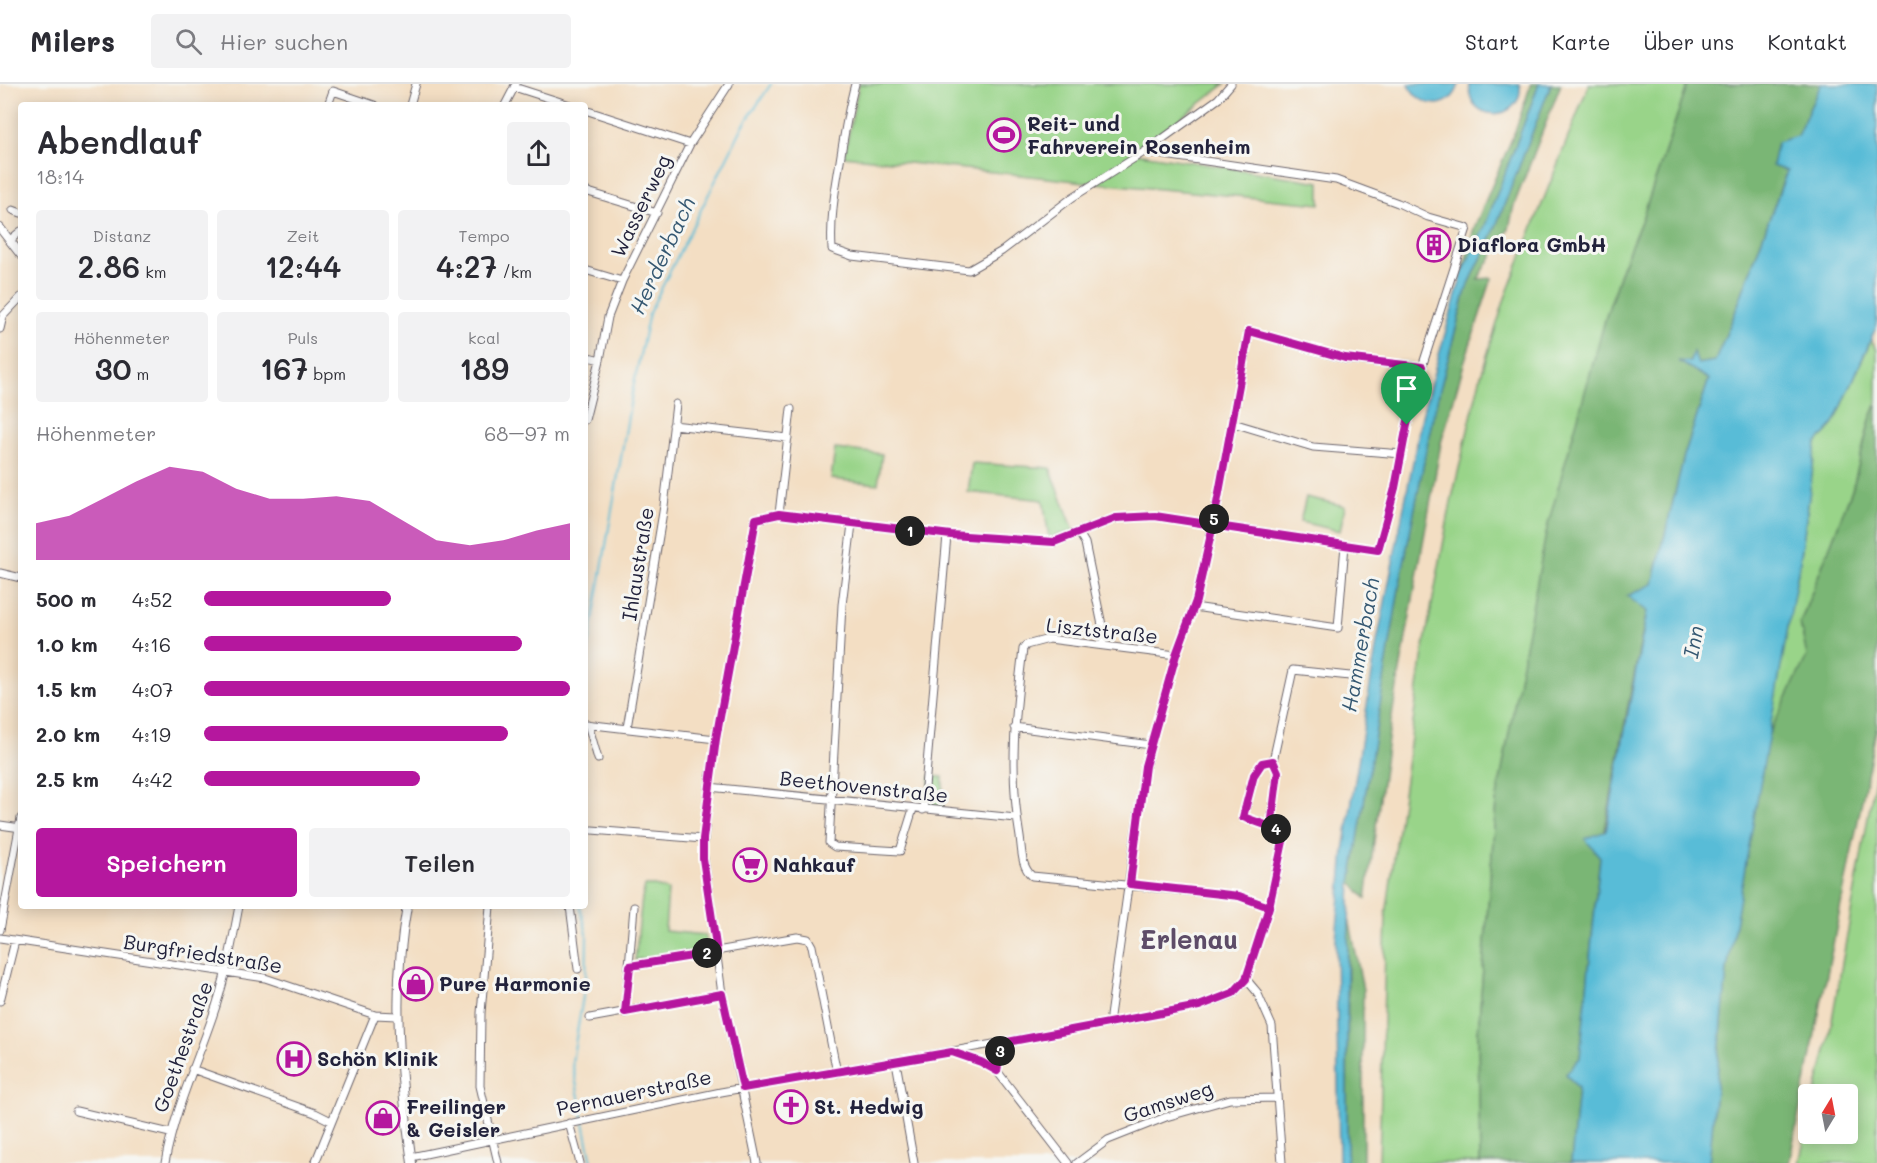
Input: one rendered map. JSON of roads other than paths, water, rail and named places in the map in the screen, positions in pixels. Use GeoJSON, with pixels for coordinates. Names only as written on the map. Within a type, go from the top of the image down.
{"type":"FeatureCollection","features":[{"type":"Feature","properties":{"kind":"street"},"geometry":{"type":"LineString","coordinates":[[411,102],[416,84]]}},
{"type":"Feature","properties":{"kind":"street","name":"Wasserweg"},"geometry":{"type":"LineString","coordinates":[[588,408],[608,317],[622,281],[690,144],[729,84]]}},
{"type":"Feature","properties":{"kind":"street"},"geometry":{"type":"LineString","coordinates":[[855,84],[849,106],[835,190],[830,226],[832,249],[852,256],[969,270],[1002,251],[1073,196],[1144,152],[1218,99],[1231,84]]}},
{"type":"Feature","properties":{"kind":"street"},"geometry":{"type":"LineString","coordinates":[[507,102],[515,86],[561,102]]}},
{"type":"Feature","properties":{"kind":"street"},"geometry":{"type":"LineString","coordinates":[[329,102],[333,92],[365,102]]}},
{"type":"Feature","properties":{"kind":"street"},"geometry":{"type":"LineString","coordinates":[[588,111],[690,144]]}},
{"type":"Feature","properties":{"kind":"street"},"geometry":{"type":"LineString","coordinates":[[757,1163],[722,994],[703,859],[703,839],[716,739],[756,519],[779,514],[947,535],[1054,542],[1116,518],[1155,516],[1378,550],[1395,488],[1407,425],[1422,367],[1467,228],[1428,217],[1398,203],[1335,180],[1144,152]]}},
{"type":"Feature","properties":{"kind":"street"},"geometry":{"type":"LineString","coordinates":[[588,191],[657,213]]}},
{"type":"Feature","properties":{"kind":"street"},"geometry":{"type":"LineString","coordinates":[[13,210],[18,212]]}},
{"type":"Feature","properties":{"kind":"street"},"geometry":{"type":"LineString","coordinates":[[0,228],[18,251]]}},
{"type":"Feature","properties":{"kind":"street"},"geometry":{"type":"LineString","coordinates":[[10,240],[18,233]]}},
{"type":"Feature","properties":{"kind":"street"},"geometry":{"type":"LineString","coordinates":[[588,271],[622,281]]}},
{"type":"Feature","properties":{"kind":"street"},"geometry":{"type":"LineString","coordinates":[[0,328],[3,316],[18,300]]}},
{"type":"Feature","properties":{"kind":"street"},"geometry":{"type":"LineString","coordinates":[[1111,1023],[1110,1016],[1145,766],[1176,655],[1194,608],[1213,525],[1249,331],[1345,358],[1422,367]]}},
{"type":"Feature","properties":{"kind":"street"},"geometry":{"type":"LineString","coordinates":[[588,357],[600,360]]}},
{"type":"Feature","properties":{"kind":"street","name":"Ihlaustraße"},"geometry":{"type":"LineString","coordinates":[[627,728],[664,506],[676,405]]}},
{"type":"Feature","properties":{"kind":"street"},"geometry":{"type":"LineString","coordinates":[[779,514],[791,409]]}},
{"type":"Feature","properties":{"kind":"street"},"geometry":{"type":"LineString","coordinates":[[1233,423],[1312,447],[1402,454]]}},
{"type":"Feature","properties":{"kind":"street"},"geometry":{"type":"LineString","coordinates":[[673,425],[788,438]]}},
{"type":"Feature","properties":{"kind":"street"},"geometry":{"type":"LineString","coordinates":[[852,524],[842,605],[829,843],[835,847],[900,851],[912,808]]}},
{"type":"Feature","properties":{"kind":"street"},"geometry":{"type":"LineString","coordinates":[[1079,533],[1085,543],[1090,565],[1103,630],[1103,644]]}},
{"type":"Feature","properties":{"kind":"street"},"geometry":{"type":"LineString","coordinates":[[922,810],[947,535]]}},
{"type":"Feature","properties":{"kind":"street"},"geometry":{"type":"LineString","coordinates":[[1194,608],[1338,628],[1345,545]]}},
{"type":"Feature","properties":{"kind":"street"},"geometry":{"type":"LineString","coordinates":[[0,573],[18,577]]}},
{"type":"Feature","properties":{"kind":"street","name":"Lisztstraße"},"geometry":{"type":"LineString","coordinates":[[1014,727],[1023,649],[1026,645],[1049,639],[1176,655]]}},
{"type":"Feature","properties":{"kind":"street"},"geometry":{"type":"LineString","coordinates":[[1271,827],[1278,772],[1273,761],[1293,670],[1350,676]]}},
{"type":"Feature","properties":{"kind":"street"},"geometry":{"type":"LineString","coordinates":[[588,724],[716,739]]}},
{"type":"Feature","properties":{"kind":"street"},"geometry":{"type":"LineString","coordinates":[[588,727],[598,759]]}},
{"type":"Feature","properties":{"kind":"street"},"geometry":{"type":"LineString","coordinates":[[1151,745],[1014,727],[1012,762],[1016,818],[1024,866],[1032,876],[1239,896],[1269,907]]}},
{"type":"Feature","properties":{"kind":"street"},"geometry":{"type":"LineString","coordinates":[[1273,761],[1262,763],[1254,775],[1243,817],[1285,832],[1269,907],[1246,979],[1257,992],[1272,1026],[1282,1163]]}},
{"type":"Feature","properties":{"kind":"street","name":"Beethovenstraße"},"geometry":{"type":"LineString","coordinates":[[709,787],[1016,818]]}},
{"type":"Feature","properties":{"kind":"street"},"geometry":{"type":"LineString","coordinates":[[0,825],[18,828]]}},
{"type":"Feature","properties":{"kind":"street"},"geometry":{"type":"LineString","coordinates":[[591,830],[703,839]]}},
{"type":"Feature","properties":{"kind":"street"},"geometry":{"type":"LineString","coordinates":[[0,930],[18,838]]}},
{"type":"Feature","properties":{"kind":"street"},"geometry":{"type":"LineString","coordinates":[[625,1012],[634,907]]}},
{"type":"Feature","properties":{"kind":"street","name":"Goethestraße"},"geometry":{"type":"LineString","coordinates":[[165,1163],[170,1133],[212,1020],[227,971],[238,909]]}},
{"type":"Feature","properties":{"kind":"street"},"geometry":{"type":"LineString","coordinates":[[406,909],[397,1016],[400,1073],[411,1160]]}},
{"type":"Feature","properties":{"kind":"street"},"geometry":{"type":"LineString","coordinates":[[490,909],[481,1013],[480,1086],[498,1163]]}},
{"type":"Feature","properties":{"kind":"street"},"geometry":{"type":"LineString","coordinates":[[570,909],[578,969]]}},
{"type":"Feature","properties":{"kind":"street"},"geometry":{"type":"LineString","coordinates":[[630,966],[798,937],[808,939],[812,946],[837,1073]]}},
{"type":"Feature","properties":{"kind":"street","name":"Burgfriedstraße"},"geometry":{"type":"LineString","coordinates":[[0,938],[265,978],[375,1015],[397,1016]]}},
{"type":"Feature","properties":{"kind":"street"},"geometry":{"type":"LineString","coordinates":[[0,1001],[15,941]]}},
{"type":"Feature","properties":{"kind":"street","name":"Pernauerstraße"},"geometry":{"type":"LineString","coordinates":[[411,1160],[492,1139],[743,1088],[837,1073],[1199,1006],[1233,993],[1246,979]]}},
{"type":"Feature","properties":{"kind":"street"},"geometry":{"type":"LineString","coordinates":[[590,1018],[722,994]]}},
{"type":"Feature","properties":{"kind":"street"},"geometry":{"type":"LineString","coordinates":[[315,1163],[375,1015]]}},
{"type":"Feature","properties":{"kind":"street"},"geometry":{"type":"LineString","coordinates":[[997,1071],[1002,1043]]}},
{"type":"Feature","properties":{"kind":"street"},"geometry":{"type":"LineString","coordinates":[[952,1052],[981,1062],[997,1071],[1068,1163]]}},
{"type":"Feature","properties":{"kind":"street"},"geometry":{"type":"LineString","coordinates":[[896,1062],[914,1163]]}},
{"type":"Feature","properties":{"kind":"street"},"geometry":{"type":"LineString","coordinates":[[192,1069],[315,1113],[331,1121]]}},
{"type":"Feature","properties":{"kind":"street","name":"Gamsweg"},"geometry":{"type":"LineString","coordinates":[[1077,1163],[1108,1140],[1167,1117],[1230,1099],[1277,1098]]}},
{"type":"Feature","properties":{"kind":"street"},"geometry":{"type":"LineString","coordinates":[[76,1111],[170,1133]]}},
{"type":"Feature","properties":{"kind":"street"},"geometry":{"type":"LineString","coordinates":[[571,1122],[580,1163]]}},
{"type":"Feature","properties":{"kind":"water"},"geometry":{"type":"Polygon","coordinates":[[[1409,84],[1459,84],[1450,99],[1435,104],[1420,98],[1409,84]]]}},
{"type":"Feature","properties":{"kind":"water"},"geometry":{"type":"Polygon","coordinates":[[[1470,84],[1520,84],[1519,97],[1513,106],[1504,112],[1494,114],[1484,112],[1476,106],[1471,97],[1470,84]]]}},
{"type":"Feature","properties":{"kind":"water"},"geometry":{"type":"Polygon","coordinates":[[[1539,84],[1551,84],[1494,231],[1466,290],[1433,416],[1399,588],[1351,882],[1347,964],[1347,1163],[1339,1163],[1336,940],[1344,851],[1377,642],[1423,411],[1462,274],[1485,226],[1539,84]]]}},
{"type":"Feature","properties":{"kind":"water","name":"Inn"},"geometry":{"type":"Polygon","coordinates":[[[1821,84],[1877,84],[1877,325],[1834,424],[1816,444],[1802,549],[1727,969],[1709,1163],[1571,1163],[1578,1088],[1566,1074],[1580,1058],[1600,857],[1585,839],[1606,831],[1647,611],[1627,596],[1653,584],[1684,456],[1709,379],[1678,361],[1690,362],[1693,352],[1698,364],[1715,361],[1787,171],[1772,166],[1777,142],[1797,136],[1821,84]]]}},
{"type":"Feature","properties":{"kind":"waterway","name":"Herderbach"},"geometry":{"type":"LineString","coordinates":[[588,650],[632,393],[649,313],[743,126],[771,84]]}},
{"type":"Feature","properties":{"kind":"waterway","name":"Herderbach"},"geometry":{"type":"LineString","coordinates":[[581,909],[587,934],[586,979],[572,1062],[592,1163]]}},
{"type":"Feature","properties":{"kind":"place","name":"Reit- und Fahrverein Rosenheim"},"geometry":{"type":"Point","coordinates":[1004,135]}},
{"type":"Feature","properties":{"kind":"place","name":"Diaflora GmbH"},"geometry":{"type":"Point","coordinates":[1434,245]}},
{"type":"Feature","properties":{"kind":"place","name":"Nahkauf"},"geometry":{"type":"Point","coordinates":[750,865]}},
{"type":"Feature","properties":{"kind":"place","name":"Pure Harmonie"},"geometry":{"type":"Point","coordinates":[416,984]}},
{"type":"Feature","properties":{"kind":"place","name":"Schön Klinik"},"geometry":{"type":"Point","coordinates":[294,1059]}},
{"type":"Feature","properties":{"kind":"place","name":"St. Hedwig"},"geometry":{"type":"Point","coordinates":[791,1107]}},
{"type":"Feature","properties":{"kind":"place","name":"Freilinger & Geisler"},"geometry":{"type":"Point","coordinates":[383,1118]}},
{"type":"Feature","properties":{"kind":"district","name":"Erlenau"},"geometry":{"type":"Point","coordinates":[1189,940]}},
{"type":"Feature","properties":{"kind":"water label","name":"Hammerbach"},"geometry":{"type":"Point","coordinates":[1361,645]}}]}
